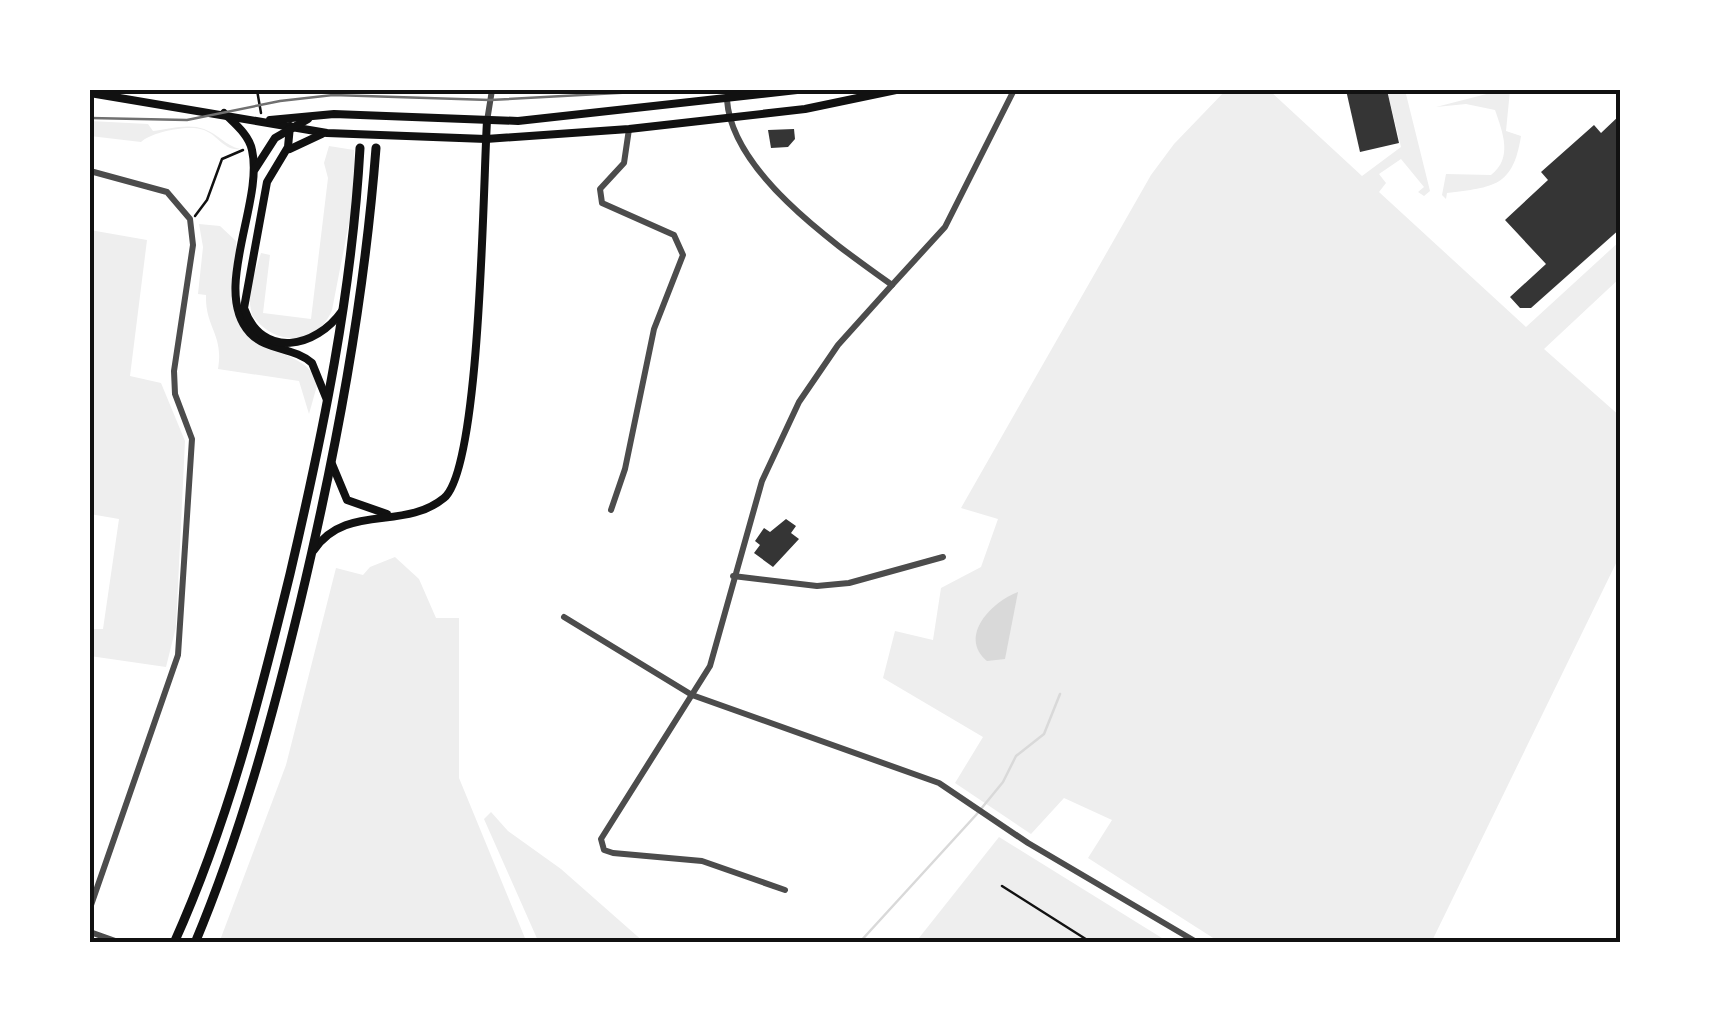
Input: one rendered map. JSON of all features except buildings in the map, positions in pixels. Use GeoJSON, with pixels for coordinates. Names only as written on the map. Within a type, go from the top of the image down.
{"type":"FeatureCollection","features":[{"type":"Feature","properties":{"kind":"main road"},"geometry":{"type":"LineString","coordinates":[[90,93],[282,119],[334,114],[488,121],[797,90]]}},
{"type":"Feature","properties":{"kind":"main road"},"geometry":{"type":"LineString","coordinates":[[261,115],[290,127],[331,133],[486,139],[629,129],[805,108],[896,90]]}},
{"type":"Feature","properties":{"kind":"main road"},"geometry":{"type":"LineString","coordinates":[[224,113],[252,146],[252,178],[236,277],[237,310],[259,340],[312,363],[328,404]]}},
{"type":"Feature","properties":{"kind":"main road"},"geometry":{"type":"LineString","coordinates":[[252,178],[269,144],[290,127],[322,115]]}},
{"type":"Feature","properties":{"kind":"main road"},"geometry":{"type":"LineString","coordinates":[[282,119],[290,127],[291,140],[268,182],[257,247],[242,297],[247,317],[271,340],[296,344],[320,336],[345,307]]}},
{"type":"Feature","properties":{"kind":"main road"},"geometry":{"type":"LineString","coordinates":[[312,554],[336,527],[397,515],[446,497],[458,478],[470,419],[488,121]]}},
{"type":"Feature","properties":{"kind":"main road"},"geometry":{"type":"LineString","coordinates":[[284,155],[302,140],[331,133]]}},
{"type":"Feature","properties":{"kind":"main road"},"geometry":{"type":"LineString","coordinates":[[174,943],[226,820],[246,753],[328,404],[345,307],[360,148]]}},
{"type":"Feature","properties":{"kind":"main road"},"geometry":{"type":"LineString","coordinates":[[195,943],[220,883],[262,756],[312,554],[363,290],[376,148]]}},
{"type":"Feature","properties":{"kind":"main road"},"geometry":{"type":"LineString","coordinates":[[332,464],[347,500],[360,508],[397,515]]}},
{"type":"Feature","properties":{"kind":"street"},"geometry":{"type":"LineString","coordinates":[[488,121],[492,90]]}},
{"type":"Feature","properties":{"kind":"street"},"geometry":{"type":"LineString","coordinates":[[785,890],[702,861],[647,859],[613,853],[600,844],[710,666],[762,481],[798,402],[838,345],[945,228],[1014,90]]}},
{"type":"Feature","properties":{"kind":"street"},"geometry":{"type":"LineString","coordinates":[[727,100],[731,132],[806,224],[892,285]]}},
{"type":"Feature","properties":{"kind":"street"},"geometry":{"type":"LineString","coordinates":[[611,510],[625,469],[641,373],[683,255],[674,235],[602,203],[600,189],[624,163],[629,129]]}},
{"type":"Feature","properties":{"kind":"street"},"geometry":{"type":"LineString","coordinates":[[90,172],[155,186],[176,199],[190,219],[193,245],[174,371],[175,394],[192,440],[178,655],[90,908]]}},
{"type":"Feature","properties":{"kind":"street"},"geometry":{"type":"LineString","coordinates":[[734,576],[833,584],[943,558]]}},
{"type":"Feature","properties":{"kind":"street"},"geometry":{"type":"LineString","coordinates":[[564,617],[692,695],[938,782],[1198,943]]}},
{"type":"Feature","properties":{"kind":"street"},"geometry":{"type":"LineString","coordinates":[[90,932],[122,943]]}},
{"type":"Feature","properties":{"kind":"path"},"geometry":{"type":"LineString","coordinates":[[257,90],[261,115]]}},
{"type":"Feature","properties":{"kind":"path"},"geometry":{"type":"LineString","coordinates":[[190,219],[199,214],[208,200],[222,159],[252,146]]}},
{"type":"Feature","properties":{"kind":"path"},"geometry":{"type":"LineString","coordinates":[[1002,886],[1092,943]]}},
{"type":"Feature","properties":{"kind":"shaded area"},"geometry":{"type":"Polygon","coordinates":[[[1226,90],[1269,90],[1362,176],[1401,147],[1387,90],[1405,90],[1430,191],[1424,196],[1418,192],[1424,187],[1401,159],[1379,174],[1386,183],[1379,192],[1526,327],[1621,240],[1621,277],[1544,349],[1621,417],[1621,553],[1431,943],[1221,943],[1088,858],[1112,820],[1064,798],[1031,834],[955,783],[983,737],[883,678],[895,631],[933,640],[941,588],[981,567],[998,519],[961,508],[1151,175],[1174,144],[1226,90]]]}},
{"type":"Feature","properties":{"kind":"shaded area"},"geometry":{"type":"Polygon","coordinates":[[[1510,90],[1506,131],[1521,136],[1513,166],[1489,186],[1447,193],[1446,199],[1442,195],[1446,174],[1491,175],[1502,161],[1504,145],[1495,110],[1466,104],[1436,107],[1510,90]]]}},
{"type":"Feature","properties":{"kind":"shaded area"},"geometry":{"type":"Polygon","coordinates":[[[90,121],[148,124],[153,131],[198,127],[240,149],[230,148],[197,128],[161,132],[141,142],[90,136],[90,121]]]}},
{"type":"Feature","properties":{"kind":"shaded area"},"geometry":{"type":"Polygon","coordinates":[[[329,146],[354,150],[354,197],[332,310],[317,330],[306,336],[283,337],[272,333],[252,315],[248,294],[261,253],[270,255],[263,313],[311,319],[328,178],[324,163],[329,146]]]}},
{"type":"Feature","properties":{"kind":"shaded area"},"geometry":{"type":"Polygon","coordinates":[[[199,224],[220,226],[236,241],[233,303],[240,326],[249,337],[299,361],[318,382],[309,414],[299,381],[218,369],[219,347],[208,316],[206,295],[198,294],[203,247],[199,224]]]}},
{"type":"Feature","properties":{"kind":"shaded area"},"geometry":{"type":"Polygon","coordinates":[[[90,230],[147,240],[130,376],[161,383],[185,441],[176,627],[166,667],[90,656],[90,629],[103,629],[119,519],[90,514],[90,230]]]}},
{"type":"Feature","properties":{"kind":"shaded area"},"geometry":{"type":"Polygon","coordinates":[[[395,557],[419,579],[436,618],[459,618],[459,778],[527,943],[219,943],[286,765],[336,568],[363,575],[370,567],[395,557]]]}},
{"type":"Feature","properties":{"kind":"shaded area"},"geometry":{"type":"Polygon","coordinates":[[[1018,592],[1005,659],[987,661],[979,651],[977,631],[989,611],[1018,592]]]}},
{"type":"Feature","properties":{"kind":"shaded area"},"geometry":{"type":"Polygon","coordinates":[[[491,812],[508,831],[561,869],[645,943],[539,943],[484,819],[491,812]]]}},
{"type":"Feature","properties":{"kind":"shaded area"},"geometry":{"type":"Polygon","coordinates":[[[999,837],[1170,943],[915,943],[999,837]]]}},
{"type":"Feature","properties":{"kind":"waterway"},"geometry":{"type":"LineString","coordinates":[[859,943],[976,815],[1003,782],[1016,756],[1044,734],[1060,694]]}},
{"type":"Feature","properties":{"kind":"tram line"},"geometry":{"type":"LineString","coordinates":[[90,118],[187,120],[280,101],[333,95],[490,100],[673,90]]}}]}
